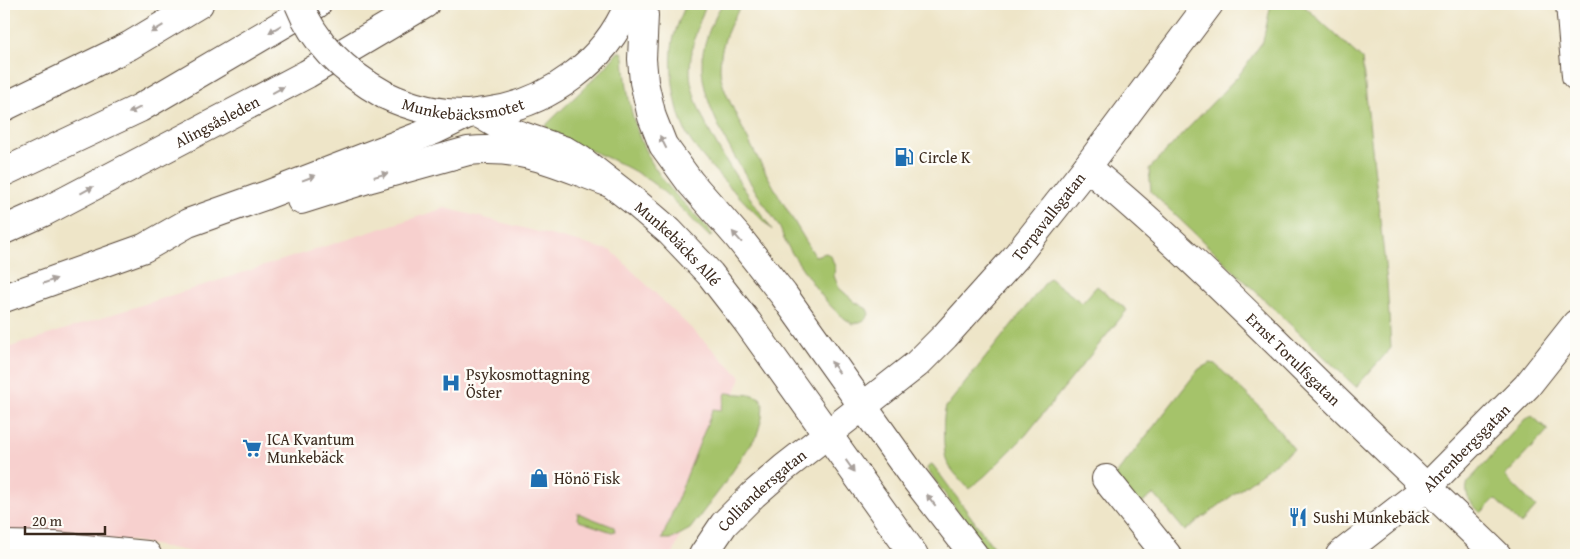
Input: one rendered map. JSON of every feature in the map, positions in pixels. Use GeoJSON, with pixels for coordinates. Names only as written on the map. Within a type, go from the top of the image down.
{"type":"FeatureCollection","features":[{"type":"Feature","properties":{"kind":"main road"},"geometry":{"type":"LineString","coordinates":[[4,107],[129,46],[199,4]]}},
{"type":"Feature","properties":{"kind":"main road","name":"Munkebäcksmotet"},"geometry":{"type":"LineString","coordinates":[[299,4],[309,25],[330,53],[355,77],[385,95],[422,108],[435,111],[473,113],[496,110],[529,101],[545,94],[574,75],[587,64],[610,38],[629,4]]}},
{"type":"Feature","properties":{"kind":"main road"},"geometry":{"type":"LineString","coordinates":[[4,172],[140,108],[317,4]]}},
{"type":"Feature","properties":{"kind":"main road","name":"Alingsåsleden"},"geometry":{"type":"LineString","coordinates":[[4,230],[44,212],[307,74],[425,4]]}},
{"type":"Feature","properties":{"kind":"main road"},"geometry":{"type":"LineString","coordinates":[[639,4],[644,14],[642,59],[644,82],[652,117],[663,144],[690,182],[738,237],[783,294],[920,486],[974,555]]}},
{"type":"Feature","properties":{"kind":"main road","name":"Torpavallsgatan"},"geometry":{"type":"LineString","coordinates":[[863,406],[917,364],[945,336],[1015,258],[1209,4]]}},
{"type":"Feature","properties":{"kind":"main road"},"geometry":{"type":"LineString","coordinates":[[1570,4],[1576,76]]}},
{"type":"Feature","properties":{"kind":"main road"},"geometry":{"type":"LineString","coordinates":[[144,248],[188,223],[426,134],[473,113]]}},
{"type":"Feature","properties":{"kind":"main road","name":"Munkebäcks Allé"},"geometry":{"type":"LineString","coordinates":[[473,113],[508,131],[566,152],[581,160],[670,232],[710,274],[754,332],[914,555]]}},
{"type":"Feature","properties":{"kind":"main road"},"geometry":{"type":"LineString","coordinates":[[4,298],[144,248],[192,238],[332,190],[468,151],[493,149],[533,155],[554,161],[610,183]]}},
{"type":"Feature","properties":{"kind":"main road","name":"Ernst Torulfsgatan"},"geometry":{"type":"LineString","coordinates":[[1086,167],[1124,198],[1210,277],[1497,555]]}},
{"type":"Feature","properties":{"kind":"main road","name":"Ahrenbergsgatan"},"geometry":{"type":"LineString","coordinates":[[1340,555],[1426,488],[1527,386],[1576,324]]}},
{"type":"Feature","properties":{"kind":"main road"},"geometry":{"type":"LineString","coordinates":[[827,434],[863,406]]}},
{"type":"Feature","properties":{"kind":"main road","name":"Colliandersgatan"},"geometry":{"type":"LineString","coordinates":[[703,555],[724,524],[753,495],[827,434]]}},
{"type":"Feature","properties":{"kind":"main road"},"geometry":{"type":"LineString","coordinates":[[1106,479],[1167,555]]}},
{"type":"Feature","properties":{"kind":"main road"},"geometry":{"type":"LineString","coordinates":[[4,545],[55,546],[147,555]]}},
{"type":"Feature","properties":{"kind":"shaded area"},"geometry":{"type":"Polygon","coordinates":[[[445,208],[612,251],[741,377],[673,555],[208,555],[133,541],[4,539],[4,349],[445,208]]]}},
{"type":"Feature","properties":{"kind":"green space"},"geometry":{"type":"Polygon","coordinates":[[[686,4],[707,4],[696,31],[690,63],[691,82],[696,100],[713,139],[772,230],[710,166],[692,143],[681,120],[674,91],[671,61],[674,36],[686,4]]]}},
{"type":"Feature","properties":{"kind":"green space"},"geometry":{"type":"Polygon","coordinates":[[[722,4],[742,4],[726,34],[720,59],[720,74],[728,98],[764,169],[815,256],[826,253],[831,256],[835,267],[834,276],[839,288],[855,302],[867,309],[869,314],[862,321],[853,324],[844,318],[817,290],[789,249],[779,227],[738,163],[721,132],[708,100],[704,84],[702,60],[708,35],[722,4]]]}},
{"type":"Feature","properties":{"kind":"green space"},"geometry":{"type":"Polygon","coordinates":[[[1271,4],[1302,4],[1362,59],[1387,282],[1391,348],[1356,387],[1151,192],[1149,169],[1239,75],[1263,41],[1271,4]]]}},
{"type":"Feature","properties":{"kind":"green space"},"geometry":{"type":"Polygon","coordinates":[[[618,52],[622,52],[624,57],[627,88],[633,118],[643,147],[669,187],[708,228],[712,235],[709,236],[671,199],[647,179],[610,159],[546,131],[546,125],[605,68],[618,52]]]}},
{"type":"Feature","properties":{"kind":"green space"},"geometry":{"type":"Polygon","coordinates":[[[1049,278],[1082,303],[1097,286],[1127,310],[1025,436],[986,475],[969,489],[947,462],[944,443],[946,407],[1049,278]]]}},
{"type":"Feature","properties":{"kind":"green space"},"geometry":{"type":"Polygon","coordinates":[[[1210,363],[1215,364],[1258,405],[1294,449],[1185,531],[1154,494],[1138,506],[1114,477],[1199,369],[1210,363]]]}},
{"type":"Feature","properties":{"kind":"green space"},"geometry":{"type":"Polygon","coordinates":[[[726,393],[753,395],[760,398],[763,404],[762,418],[757,435],[722,487],[690,529],[670,539],[662,539],[713,409],[721,410],[726,393]]]}},
{"type":"Feature","properties":{"kind":"green space"},"geometry":{"type":"Polygon","coordinates":[[[1532,416],[1548,430],[1505,476],[1536,507],[1521,524],[1495,499],[1481,513],[1468,495],[1468,482],[1525,419],[1532,416]]]}},
{"type":"Feature","properties":{"kind":"green space"},"geometry":{"type":"Polygon","coordinates":[[[931,464],[999,555],[989,555],[929,472],[927,468],[931,464]]]}},
{"type":"Feature","properties":{"kind":"green space"},"geometry":{"type":"Polygon","coordinates":[[[578,513],[614,527],[615,531],[612,532],[579,521],[577,519],[578,513]]]}},
{"type":"Feature","properties":{"kind":"green space"},"geometry":{"type":"Polygon","coordinates":[[[567,545],[599,555],[578,555],[565,551],[567,545]]]}},
{"type":"Feature","properties":{"kind":"place","name":"Circle K"},"geometry":{"type":"Point","coordinates":[904,157]}},
{"type":"Feature","properties":{"kind":"place","name":"Psykosmottagning Öster"},"geometry":{"type":"Point","coordinates":[451,383]}},
{"type":"Feature","properties":{"kind":"place","name":"ICA Kvantum Munkebäck"},"geometry":{"type":"Point","coordinates":[252,448]}},
{"type":"Feature","properties":{"kind":"place","name":"Hönö Fisk"},"geometry":{"type":"Point","coordinates":[539,478]}},
{"type":"Feature","properties":{"kind":"place","name":"Sushi Munkebäck"},"geometry":{"type":"Point","coordinates":[1298,517]}}]}
